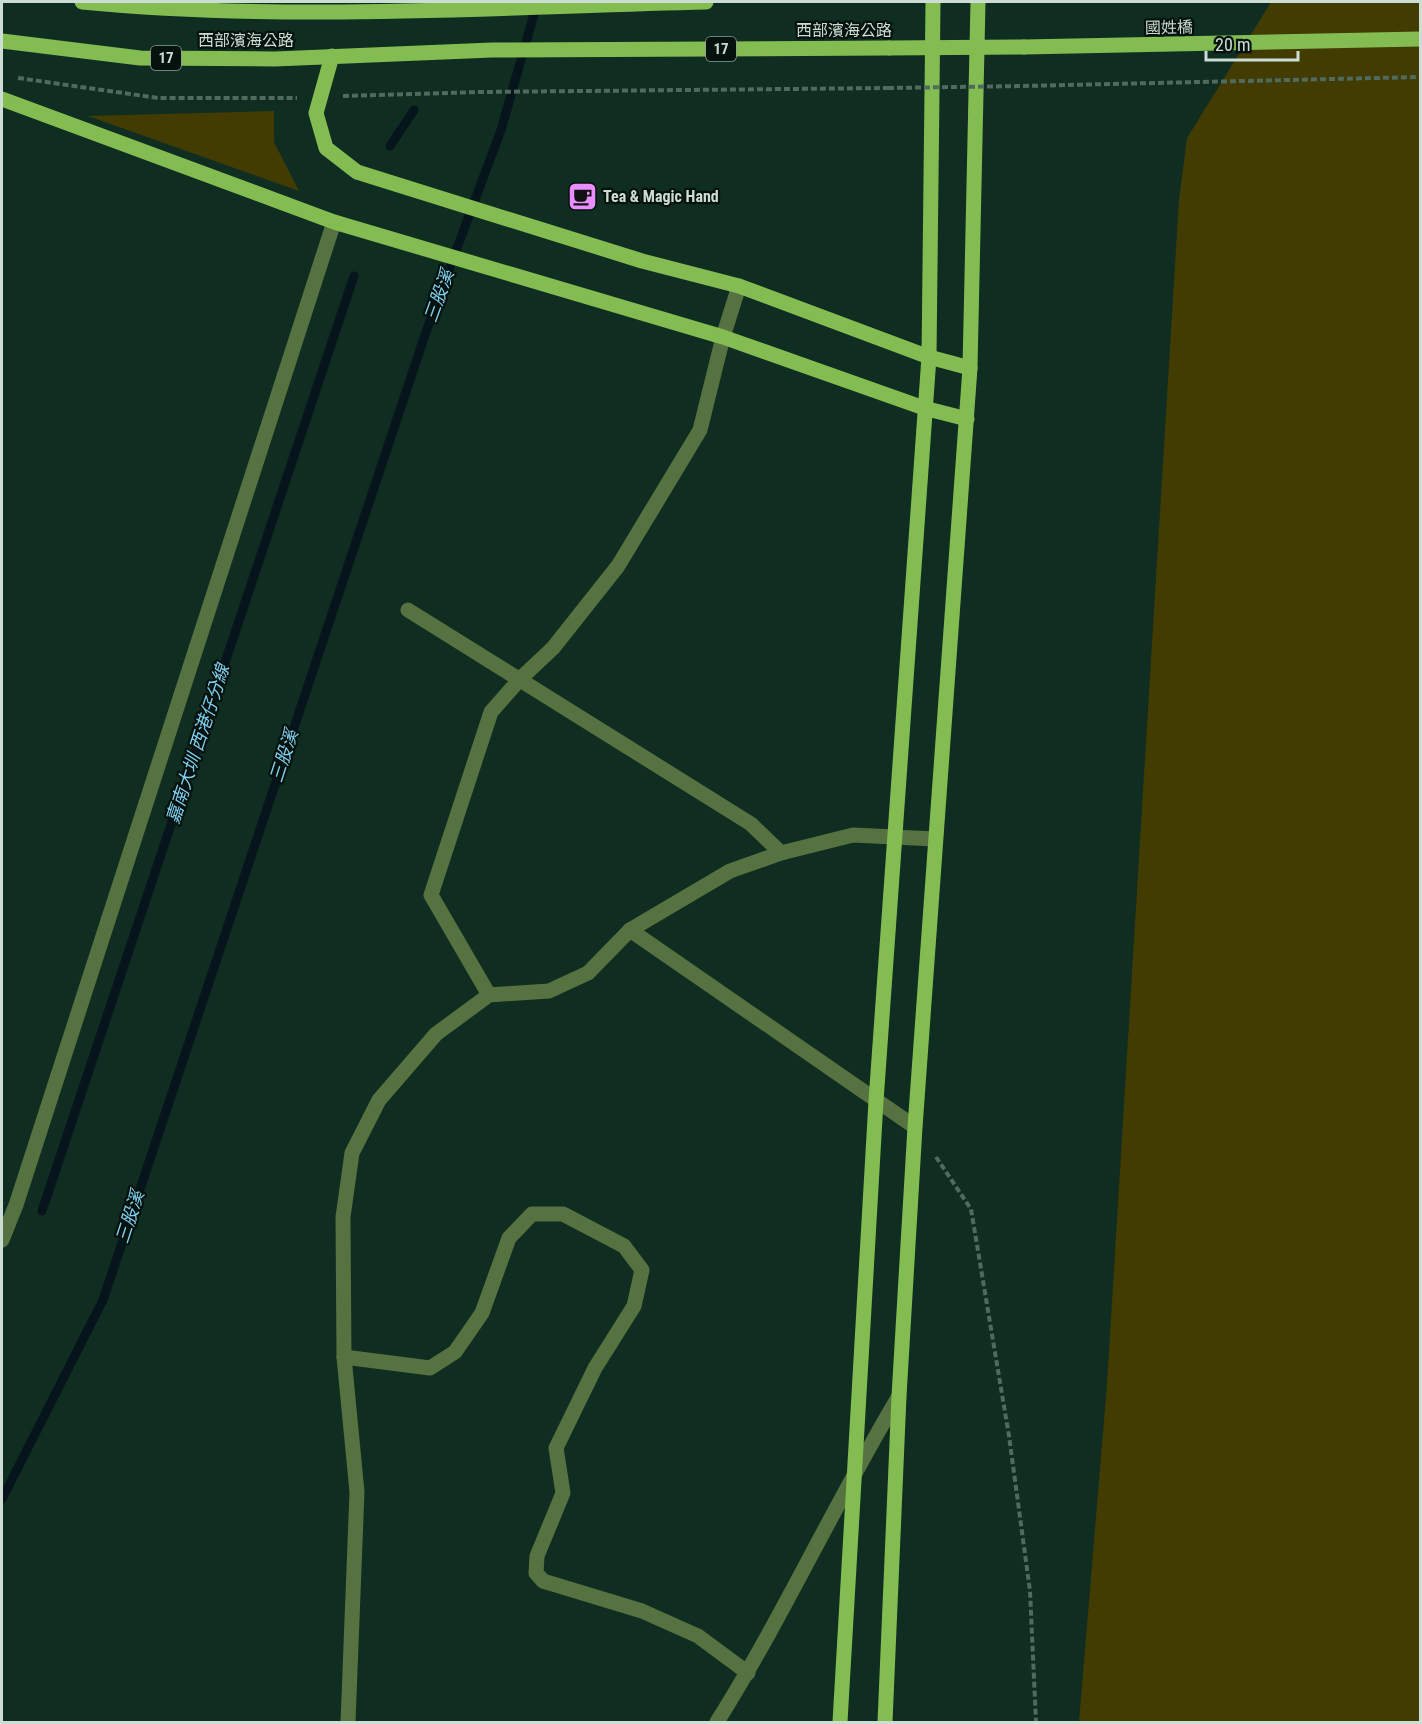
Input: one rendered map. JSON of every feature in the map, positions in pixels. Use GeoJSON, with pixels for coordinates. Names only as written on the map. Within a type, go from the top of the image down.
{"type":"FeatureCollection","features":[{"type":"Feature","properties":{"kind":"main road","name":"西部濱海公路"},"geometry":{"type":"LineString","coordinates":[[81,2],[504,7],[706,2]]}},
{"type":"Feature","properties":{"kind":"main road"},"geometry":{"type":"LineString","coordinates":[[840,1722],[876,1101],[929,357],[933,2]]}},
{"type":"Feature","properties":{"kind":"main road"},"geometry":{"type":"LineString","coordinates":[[885,1722],[899,1396],[915,1127],[970,369],[978,2]]}},
{"type":"Feature","properties":{"kind":"main road","name":"國姓橋"},"geometry":{"type":"LineString","coordinates":[[1135,46],[1420,39]]}},
{"type":"Feature","properties":{"kind":"main road","name":"西部濱海公路"},"geometry":{"type":"LineString","coordinates":[[2,41],[140,58],[275,59],[492,50],[1135,46]]}},
{"type":"Feature","properties":{"kind":"main road"},"geometry":{"type":"LineString","coordinates":[[332,56],[316,113],[326,148],[357,172],[642,261],[740,286],[929,357],[970,369]]}},
{"type":"Feature","properties":{"kind":"main road"},"geometry":{"type":"LineString","coordinates":[[2,99],[334,222],[723,337],[924,408],[967,419]]}},
{"type":"Feature","properties":{"kind":"street"},"geometry":{"type":"LineString","coordinates":[[2,1240],[16,1204],[334,222]]}},
{"type":"Feature","properties":{"kind":"street"},"geometry":{"type":"LineString","coordinates":[[489,995],[431,896],[491,712],[520,679],[553,648],[618,566],[700,430],[723,337],[740,286]]}},
{"type":"Feature","properties":{"kind":"street"},"geometry":{"type":"LineString","coordinates":[[408,610],[751,824],[781,853]]}},
{"type":"Feature","properties":{"kind":"street"},"geometry":{"type":"LineString","coordinates":[[348,1722],[357,1492],[344,1357],[343,1217],[352,1153],[379,1100],[436,1034],[489,995],[549,991],[588,973],[630,930],[730,871],[781,853],[853,835],[935,839]]}},
{"type":"Feature","properties":{"kind":"street"},"geometry":{"type":"LineString","coordinates":[[630,930],[915,1127]]}},
{"type":"Feature","properties":{"kind":"street"},"geometry":{"type":"LineString","coordinates":[[344,1357],[430,1368],[455,1352],[482,1313],[508,1238],[532,1214],[563,1214],[624,1246],[642,1270],[634,1306],[595,1368],[556,1448],[563,1492],[537,1556],[536,1573],[543,1581],[642,1611],[698,1636],[748,1673]]}},
{"type":"Feature","properties":{"kind":"street"},"geometry":{"type":"LineString","coordinates":[[717,1722],[748,1673],[854,1472],[899,1396]]}},
{"type":"Feature","properties":{"kind":"path"},"geometry":{"type":"LineString","coordinates":[[10,77],[158,98],[276,99],[481,92],[1023,86],[1420,77]]}},
{"type":"Feature","properties":{"kind":"path"},"geometry":{"type":"LineString","coordinates":[[915,1127],[971,1209],[1009,1436],[1029,1580],[1036,1722]]}},
{"type":"Feature","properties":{"kind":"shaded area"},"geometry":{"type":"Polygon","coordinates":[[[1271,2],[1420,2],[1420,1722],[1079,1722],[1107,1384],[1179,199],[1187,138],[1271,2]]]}},
{"type":"Feature","properties":{"kind":"shaded area"},"geometry":{"type":"Polygon","coordinates":[[[274,111],[274,142],[299,191],[88,116],[274,111]]]}},
{"type":"Feature","properties":{"kind":"waterway","name":"三股溪"},"geometry":{"type":"LineString","coordinates":[[2,1499],[103,1300],[428,326],[501,130],[537,4]]}},
{"type":"Feature","properties":{"kind":"waterway","name":"嘉南大圳 西港仔分線"},"geometry":{"type":"LineString","coordinates":[[390,146],[414,110]]}},
{"type":"Feature","properties":{"kind":"waterway","name":"嘉南大圳 西港仔分線"},"geometry":{"type":"LineString","coordinates":[[42,1211],[354,276]]}},
{"type":"Feature","properties":{"kind":"place","name":"Tea & Magic Hand"},"geometry":{"type":"Point","coordinates":[582,196]}}]}
